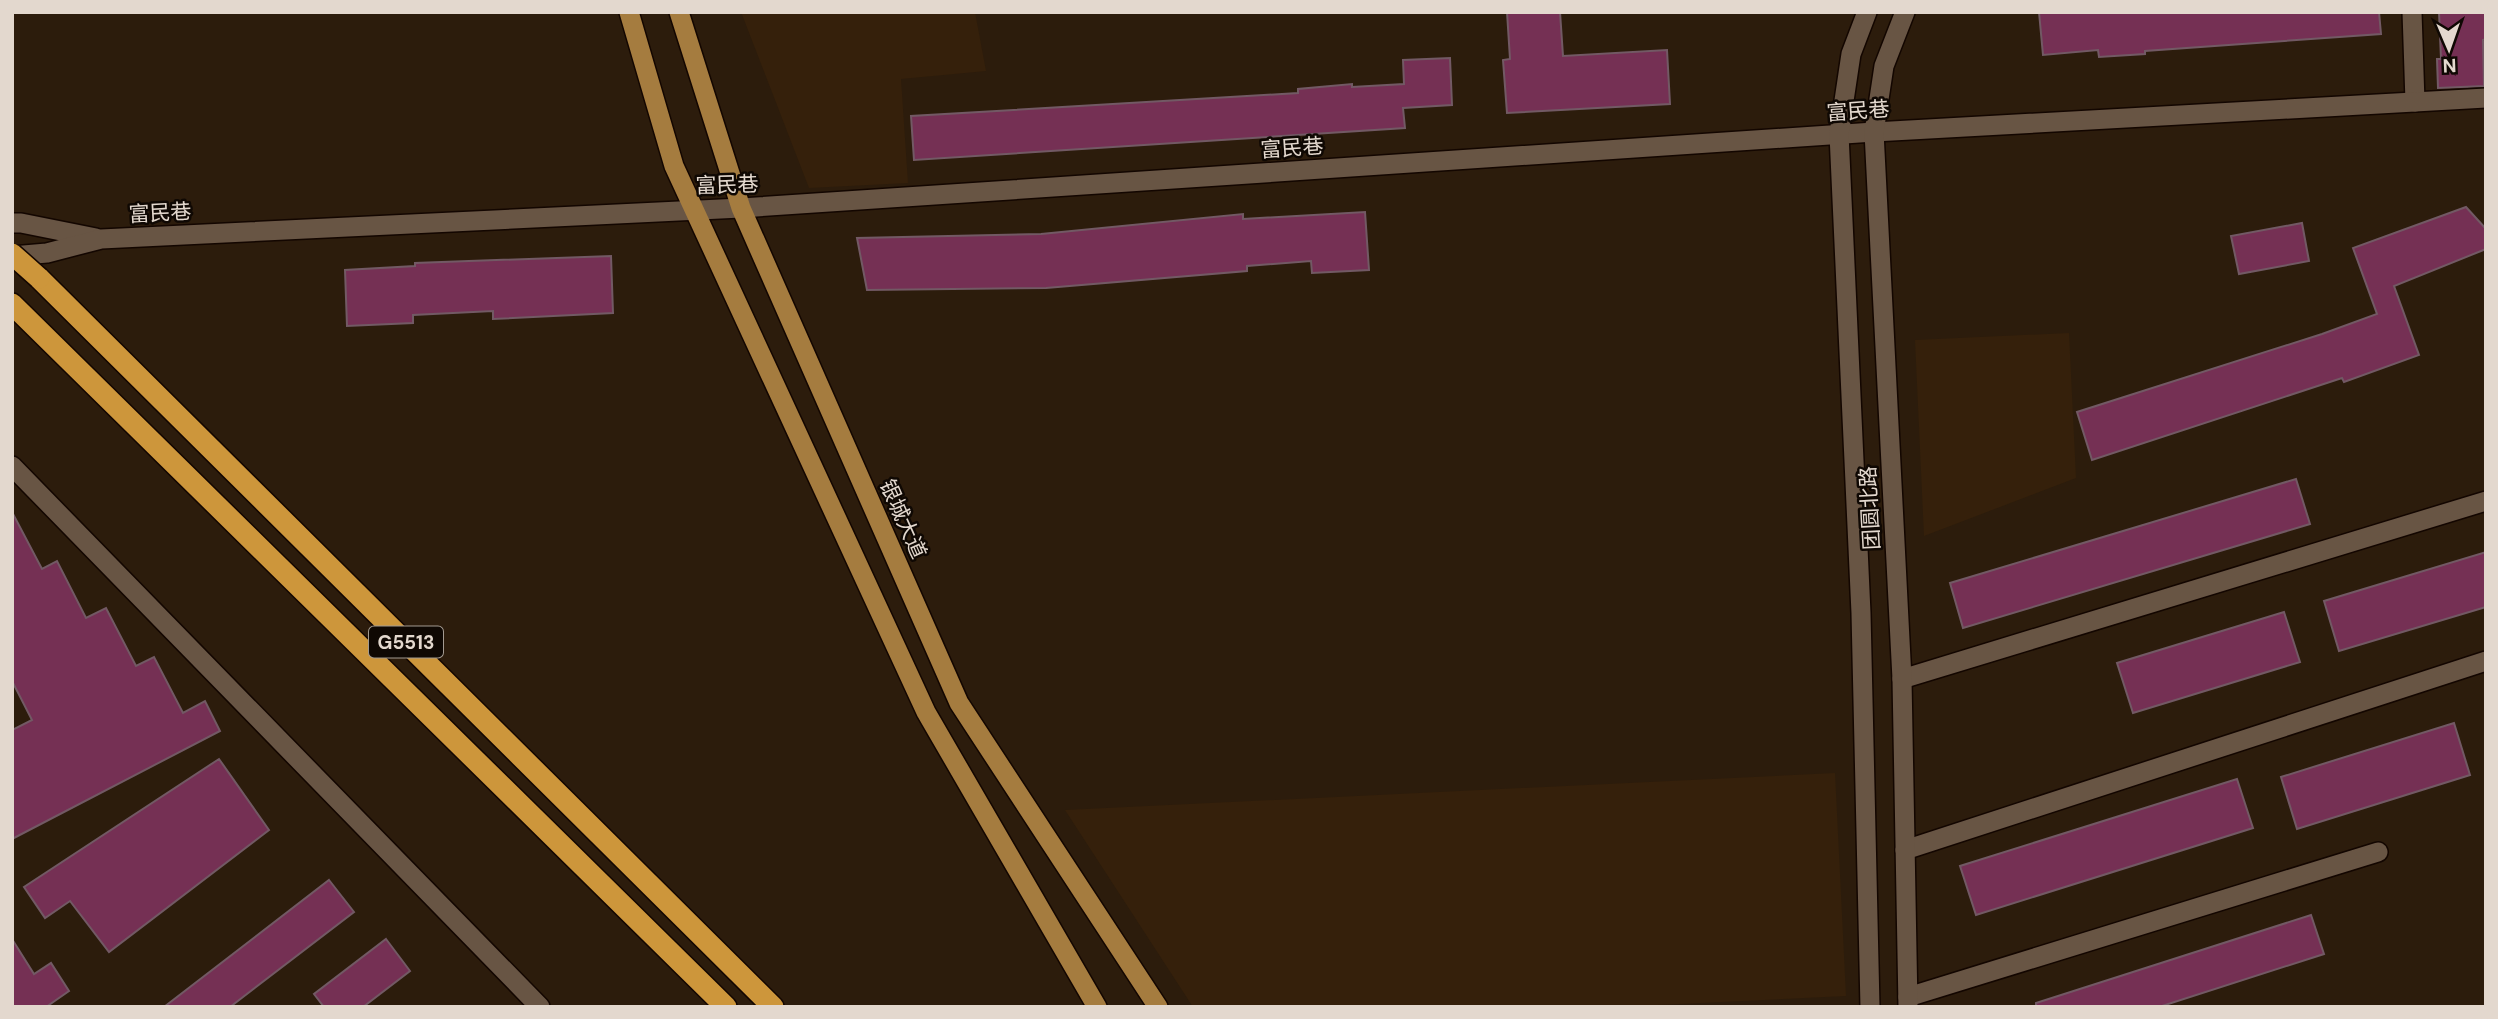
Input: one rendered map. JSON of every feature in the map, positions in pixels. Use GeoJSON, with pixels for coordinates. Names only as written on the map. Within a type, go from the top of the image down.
{"type":"FeatureCollection","features":[{"type":"Feature","properties":{"kind":"highway","name":"G5513"},"geometry":{"type":"LineString","coordinates":[[12,255],[773,1007]]}},
{"type":"Feature","properties":{"kind":"highway","name":"G5513"},"geometry":{"type":"LineString","coordinates":[[12,304],[726,1007]]}},
{"type":"Feature","properties":{"kind":"main road"},"geometry":{"type":"LineString","coordinates":[[629,12],[674,166],[926,712],[1097,1007]]}},
{"type":"Feature","properties":{"kind":"main road","name":"银城大道"},"geometry":{"type":"LineString","coordinates":[[679,12],[741,208],[959,703],[1158,1007]]}},
{"type":"Feature","properties":{"kind":"street","name":"团圆北路"},"geometry":{"type":"LineString","coordinates":[[1867,12],[1851,54],[1839,134],[1861,613],[1870,1007]]}},
{"type":"Feature","properties":{"kind":"street","name":"团圆北路"},"geometry":{"type":"LineString","coordinates":[[1905,12],[1884,66],[1874,132],[1902,679],[1908,1002]]}},
{"type":"Feature","properties":{"kind":"street"},"geometry":{"type":"LineString","coordinates":[[2412,12],[2415,102]]}},
{"type":"Feature","properties":{"kind":"street","name":"富民巷"},"geometry":{"type":"LineString","coordinates":[[101,239],[693,208],[741,208],[1839,134],[2486,98]]}},
{"type":"Feature","properties":{"kind":"street"},"geometry":{"type":"LineString","coordinates":[[12,223],[101,239]]}},
{"type":"Feature","properties":{"kind":"street"},"geometry":{"type":"LineString","coordinates":[[12,255],[47,253],[101,239]]}},
{"type":"Feature","properties":{"kind":"street"},"geometry":{"type":"LineString","coordinates":[[12,466],[540,1007]]}},
{"type":"Feature","properties":{"kind":"street"},"geometry":{"type":"LineString","coordinates":[[1902,679],[2486,501]]}},
{"type":"Feature","properties":{"kind":"street"},"geometry":{"type":"LineString","coordinates":[[1905,850],[2486,661]]}},
{"type":"Feature","properties":{"kind":"street"},"geometry":{"type":"LineString","coordinates":[[1908,1002],[2378,852]]}},
{"type":"Feature","properties":{"kind":"shaded area"},"geometry":{"type":"Polygon","coordinates":[[[741,12],[975,12],[986,71],[901,79],[908,183],[809,188],[741,12]]]}},
{"type":"Feature","properties":{"kind":"shaded area"},"geometry":{"type":"Polygon","coordinates":[[[2069,333],[2076,478],[1924,536],[1915,340],[2069,333]]]}},
{"type":"Feature","properties":{"kind":"shaded area"},"geometry":{"type":"Polygon","coordinates":[[[1835,773],[1846,996],[1616,1007],[1193,1007],[1065,810],[1835,773]]]}},
{"type":"Feature","properties":{"kind":"building"},"geometry":{"type":"Polygon","coordinates":[[[1507,12],[1560,12],[1563,56],[1667,50],[1670,104],[1507,113],[1503,60],[1510,59],[1507,12]]]}},
{"type":"Feature","properties":{"kind":"building"},"geometry":{"type":"Polygon","coordinates":[[[2039,12],[2379,12],[2381,34],[2145,51],[2145,54],[2099,57],[2098,50],[2043,55],[2039,12]]]}},
{"type":"Feature","properties":{"kind":"building"},"geometry":{"type":"Polygon","coordinates":[[[2439,12],[2486,12],[2486,39],[2483,40],[2484,86],[2438,88],[2437,59],[2441,59],[2439,12]]]}},
{"type":"Feature","properties":{"kind":"building"},"geometry":{"type":"Polygon","coordinates":[[[1450,58],[1452,105],[1403,108],[1405,128],[914,160],[911,116],[1298,93],[1298,89],[1352,84],[1352,87],[1404,84],[1403,60],[1450,58]]]}},
{"type":"Feature","properties":{"kind":"building"},"geometry":{"type":"Polygon","coordinates":[[[2466,207],[2486,229],[2486,249],[2394,286],[2419,355],[2344,382],[2342,378],[2092,460],[2077,412],[2377,314],[2353,248],[2466,207]]]}},
{"type":"Feature","properties":{"kind":"building"},"geometry":{"type":"Polygon","coordinates":[[[1365,212],[1369,270],[1312,273],[1311,261],[1247,266],[1247,271],[1046,288],[867,290],[857,238],[1041,234],[1243,214],[1243,219],[1365,212]]]}},
{"type":"Feature","properties":{"kind":"building"},"geometry":{"type":"Polygon","coordinates":[[[2302,223],[2309,261],[2239,274],[2231,236],[2302,223]]]}},
{"type":"Feature","properties":{"kind":"building"},"geometry":{"type":"Polygon","coordinates":[[[611,256],[613,313],[493,319],[493,311],[413,315],[413,323],[347,326],[345,270],[415,266],[415,263],[611,256]]]}},
{"type":"Feature","properties":{"kind":"building"},"geometry":{"type":"Polygon","coordinates":[[[2296,479],[2310,524],[1963,628],[1950,583],[2296,479]]]}},
{"type":"Feature","properties":{"kind":"building"},"geometry":{"type":"Polygon","coordinates":[[[12,512],[42,569],[57,561],[86,618],[106,608],[136,666],[154,657],[183,713],[205,701],[220,731],[12,839],[12,730],[32,720],[12,681],[12,512]]]}},
{"type":"Feature","properties":{"kind":"building"},"geometry":{"type":"Polygon","coordinates":[[[2486,552],[2486,607],[2339,651],[2324,601],[2486,552]]]}},
{"type":"Feature","properties":{"kind":"building"},"geometry":{"type":"Polygon","coordinates":[[[2284,612],[2300,662],[2133,713],[2117,663],[2284,612]]]}},
{"type":"Feature","properties":{"kind":"building"},"geometry":{"type":"Polygon","coordinates":[[[2454,723],[2470,775],[2297,829],[2281,777],[2454,723]]]}},
{"type":"Feature","properties":{"kind":"building"},"geometry":{"type":"Polygon","coordinates":[[[219,759],[269,830],[109,952],[70,901],[45,918],[24,887],[219,759]]]}},
{"type":"Feature","properties":{"kind":"building"},"geometry":{"type":"Polygon","coordinates":[[[2237,779],[2253,828],[1976,915],[1960,866],[2237,779]]]}},
{"type":"Feature","properties":{"kind":"building"},"geometry":{"type":"Polygon","coordinates":[[[329,880],[354,912],[230,1007],[164,1007],[329,880]]]}},
{"type":"Feature","properties":{"kind":"building"},"geometry":{"type":"Polygon","coordinates":[[[2311,915],[2324,954],[2159,1007],[2036,1007],[2036,1003],[2311,915]]]}},
{"type":"Feature","properties":{"kind":"building"},"geometry":{"type":"Polygon","coordinates":[[[12,939],[34,974],[51,963],[69,991],[46,1007],[12,1007],[12,939]]]}},
{"type":"Feature","properties":{"kind":"building"},"geometry":{"type":"Polygon","coordinates":[[[386,939],[410,971],[363,1007],[324,1007],[314,994],[386,939]]]}}]}
